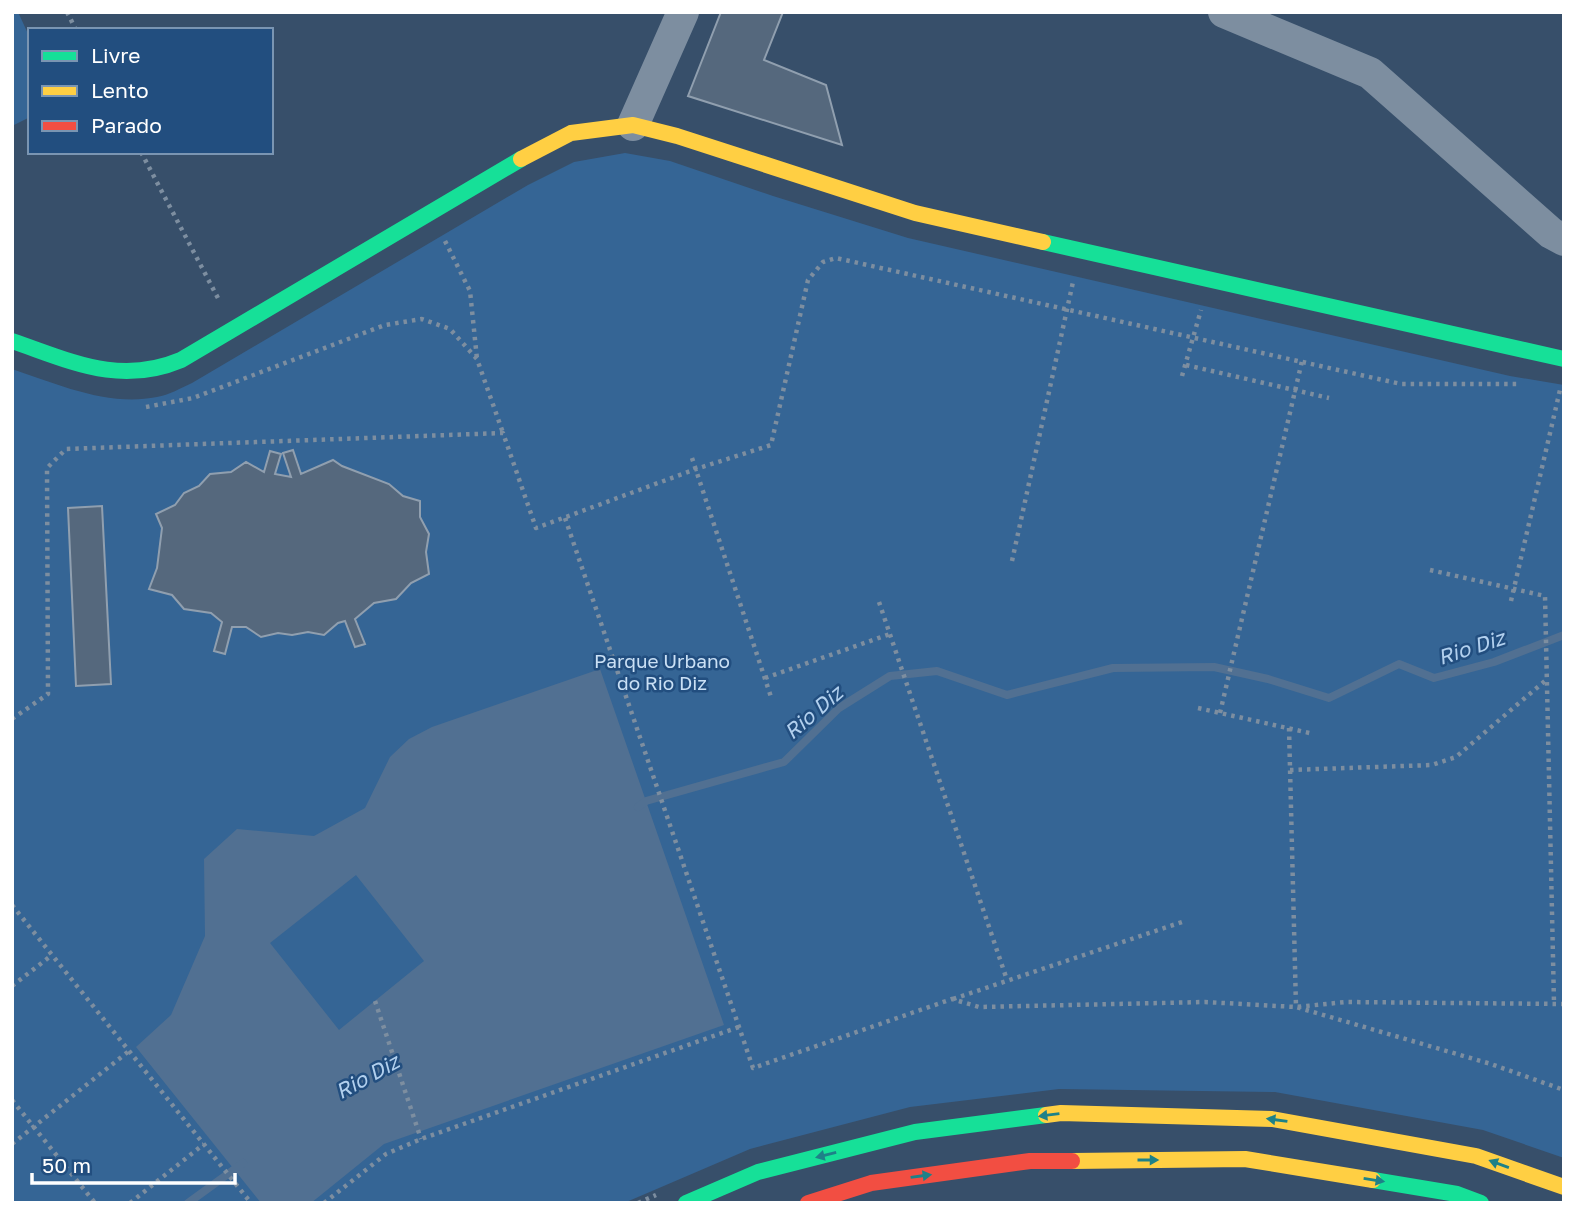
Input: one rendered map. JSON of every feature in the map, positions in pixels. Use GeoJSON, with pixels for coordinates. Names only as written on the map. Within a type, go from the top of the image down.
{"type":"FeatureCollection","features":[{"type":"Feature","properties":{"kind":"main road"},"geometry":{"type":"LineString","coordinates":[[12,341],[86,366],[125,373],[152,371],[181,360],[516,161],[571,132],[633,125],[677,136],[915,213],[1564,359]]}},
{"type":"Feature","properties":{"kind":"main road"},"geometry":{"type":"LineString","coordinates":[[686,1203],[758,1172],[915,1132],[1061,1113],[1272,1119],[1476,1156],[1564,1187]]}},
{"type":"Feature","properties":{"kind":"main road"},"geometry":{"type":"LineString","coordinates":[[807,1203],[872,1183],[1030,1161],[1232,1159],[1457,1194],[1480,1203]]}},
{"type":"Feature","properties":{"kind":"street"},"geometry":{"type":"LineString","coordinates":[[633,125],[683,12]]}},
{"type":"Feature","properties":{"kind":"street"},"geometry":{"type":"LineString","coordinates":[[1224,12],[1370,73],[1541,224],[1564,240]]}},
{"type":"Feature","properties":{"kind":"path"},"geometry":{"type":"LineString","coordinates":[[67,12],[75,28]]}},
{"type":"Feature","properties":{"kind":"path"},"geometry":{"type":"LineString","coordinates":[[142,154],[236,327]]}},
{"type":"Feature","properties":{"kind":"path"},"geometry":{"type":"LineString","coordinates":[[431,212],[470,291],[477,359],[536,528],[696,469],[771,445],[808,280],[823,262],[836,258],[1401,384],[1522,384]]}},
{"type":"Feature","properties":{"kind":"path"},"geometry":{"type":"LineString","coordinates":[[1012,561],[1080,250]]}},
{"type":"Feature","properties":{"kind":"path"},"geometry":{"type":"LineString","coordinates":[[1182,376],[1209,279]]}},
{"type":"Feature","properties":{"kind":"path"},"geometry":{"type":"LineString","coordinates":[[142,407],[155,407],[193,398],[385,325],[422,319],[450,329],[477,359]]}},
{"type":"Feature","properties":{"kind":"path"},"geometry":{"type":"LineString","coordinates":[[1220,713],[1302,361]]}},
{"type":"Feature","properties":{"kind":"path"},"geometry":{"type":"LineString","coordinates":[[1186,365],[1329,398]]}},
{"type":"Feature","properties":{"kind":"path"},"geometry":{"type":"LineString","coordinates":[[1511,601],[1562,379]]}},
{"type":"Feature","properties":{"kind":"path"},"geometry":{"type":"LineString","coordinates":[[12,719],[48,694],[47,468],[66,449],[503,433]]}},
{"type":"Feature","properties":{"kind":"path"},"geometry":{"type":"LineString","coordinates":[[692,458],[772,700]]}},
{"type":"Feature","properties":{"kind":"path"},"geometry":{"type":"LineString","coordinates":[[565,518],[753,1068],[1185,921]]}},
{"type":"Feature","properties":{"kind":"path"},"geometry":{"type":"LineString","coordinates":[[1430,570],[1545,596],[1554,1003]]}},
{"type":"Feature","properties":{"kind":"path"},"geometry":{"type":"LineString","coordinates":[[879,602],[1007,980]]}},
{"type":"Feature","properties":{"kind":"path"},"geometry":{"type":"LineString","coordinates":[[765,678],[890,634]]}},
{"type":"Feature","properties":{"kind":"path"},"geometry":{"type":"LineString","coordinates":[[1290,770],[1432,765],[1456,757],[1546,680]]}},
{"type":"Feature","properties":{"kind":"path"},"geometry":{"type":"LineString","coordinates":[[1198,708],[1314,734]]}},
{"type":"Feature","properties":{"kind":"path"},"geometry":{"type":"LineString","coordinates":[[1289,728],[1296,1007]]}},
{"type":"Feature","properties":{"kind":"path"},"geometry":{"type":"LineString","coordinates":[[12,905],[251,1203]]}},
{"type":"Feature","properties":{"kind":"path"},"geometry":{"type":"LineString","coordinates":[[12,986],[52,955]]}},
{"type":"Feature","properties":{"kind":"path"},"geometry":{"type":"LineString","coordinates":[[952,999],[979,1007],[1205,1002],[1296,1007],[1346,1002],[1564,1003]]}},
{"type":"Feature","properties":{"kind":"path"},"geometry":{"type":"LineString","coordinates":[[375,1001],[421,1139]]}},
{"type":"Feature","properties":{"kind":"path"},"geometry":{"type":"LineString","coordinates":[[1296,1007],[1491,1064],[1564,1090]]}},
{"type":"Feature","properties":{"kind":"path"},"geometry":{"type":"LineString","coordinates":[[324,1203],[386,1154],[421,1139],[739,1027]]}},
{"type":"Feature","properties":{"kind":"path"},"geometry":{"type":"LineString","coordinates":[[12,1144],[129,1051]]}},
{"type":"Feature","properties":{"kind":"path"},"geometry":{"type":"LineString","coordinates":[[12,1100],[95,1203]]}},
{"type":"Feature","properties":{"kind":"path"},"geometry":{"type":"LineString","coordinates":[[130,1203],[204,1144]]}},
{"type":"Feature","properties":{"kind":"green space"},"geometry":{"type":"Polygon","coordinates":[[[12,12],[18,12],[28,34],[28,118],[12,126],[12,12]]]}},
{"type":"Feature","properties":{"kind":"green space","name":"Parque Urbano do Rio Diz"},"geometry":{"type":"Polygon","coordinates":[[[625,153],[670,161],[908,238],[1510,376],[1564,385],[1564,1158],[1483,1130],[1275,1092],[1059,1089],[910,1107],[750,1149],[624,1203],[12,1203],[12,369],[101,396],[139,399],[166,395],[192,383],[528,185],[574,162],[625,153]]]}},
{"type":"Feature","properties":{"kind":"water"},"geometry":{"type":"Polygon","coordinates":[[[600,669],[724,1025],[384,1144],[311,1203],[261,1203],[136,1047],[171,1015],[205,936],[204,859],[237,829],[314,836],[365,808],[390,757],[409,739],[432,727],[600,669]],[[356,875],[270,943],[339,1030],[424,961],[356,875]]]}},
{"type":"Feature","properties":{"kind":"building"},"geometry":{"type":"Polygon","coordinates":[[[721,12],[783,12],[764,60],[826,85],[842,145],[688,96],[721,12]]]}},
{"type":"Feature","properties":{"kind":"building"},"geometry":{"type":"Polygon","coordinates":[[[293,450],[301,474],[333,460],[389,484],[403,496],[420,501],[420,517],[429,534],[426,552],[429,574],[411,583],[396,599],[374,603],[355,619],[365,644],[355,647],[345,621],[338,623],[324,635],[308,632],[292,635],[278,633],[261,637],[246,627],[232,627],[225,654],[214,651],[222,622],[211,613],[184,609],[172,595],[149,589],[157,568],[162,528],[156,514],[175,505],[184,493],[199,486],[210,474],[231,472],[246,462],[264,472],[270,451],[281,454],[275,474],[291,477],[283,453],[293,450]]]}},
{"type":"Feature","properties":{"kind":"building"},"geometry":{"type":"Polygon","coordinates":[[[102,506],[111,684],[76,686],[68,508],[102,506]]]}},
{"type":"Feature","properties":{"kind":"waterway","name":"Rio Diz"},"geometry":{"type":"LineString","coordinates":[[638,807],[646,801],[784,762],[839,708],[890,676],[937,671],[1007,695],[1113,668],[1214,667],[1268,679],[1329,698],[1399,664],[1434,678],[1494,662],[1564,635]]}},
{"type":"Feature","properties":{"kind":"waterway","name":"Rio Diz"},"geometry":{"type":"LineString","coordinates":[[188,1203],[243,1163]]}},
{"type":"Feature","properties":{"kind":"traffic: fast"},"geometry":{"type":"LineString","coordinates":[[12,341],[75,363],[116,371],[137,371],[181,360],[521,159]]}},
{"type":"Feature","properties":{"kind":"traffic: fast"},"geometry":{"type":"LineString","coordinates":[[1043,242],[1564,359]]}},
{"type":"Feature","properties":{"kind":"traffic: fast"},"geometry":{"type":"LineString","coordinates":[[686,1203],[758,1172],[915,1132],[1046,1115]]}},
{"type":"Feature","properties":{"kind":"traffic: fast"},"geometry":{"type":"LineString","coordinates":[[1373,1180],[1457,1194],[1481,1203]]}},
{"type":"Feature","properties":{"kind":"traffic: slow"},"geometry":{"type":"LineString","coordinates":[[521,159],[571,133],[633,125],[677,136],[915,213],[1043,242]]}},
{"type":"Feature","properties":{"kind":"traffic: slow"},"geometry":{"type":"LineString","coordinates":[[1046,1115],[1061,1113],[1272,1119],[1476,1156],[1564,1187]]}},
{"type":"Feature","properties":{"kind":"traffic: slow"},"geometry":{"type":"LineString","coordinates":[[1072,1161],[1245,1159],[1373,1180]]}},
{"type":"Feature","properties":{"kind":"traffic: jam"},"geometry":{"type":"LineString","coordinates":[[808,1203],[871,1183],[1030,1161],[1072,1161]]}}]}
